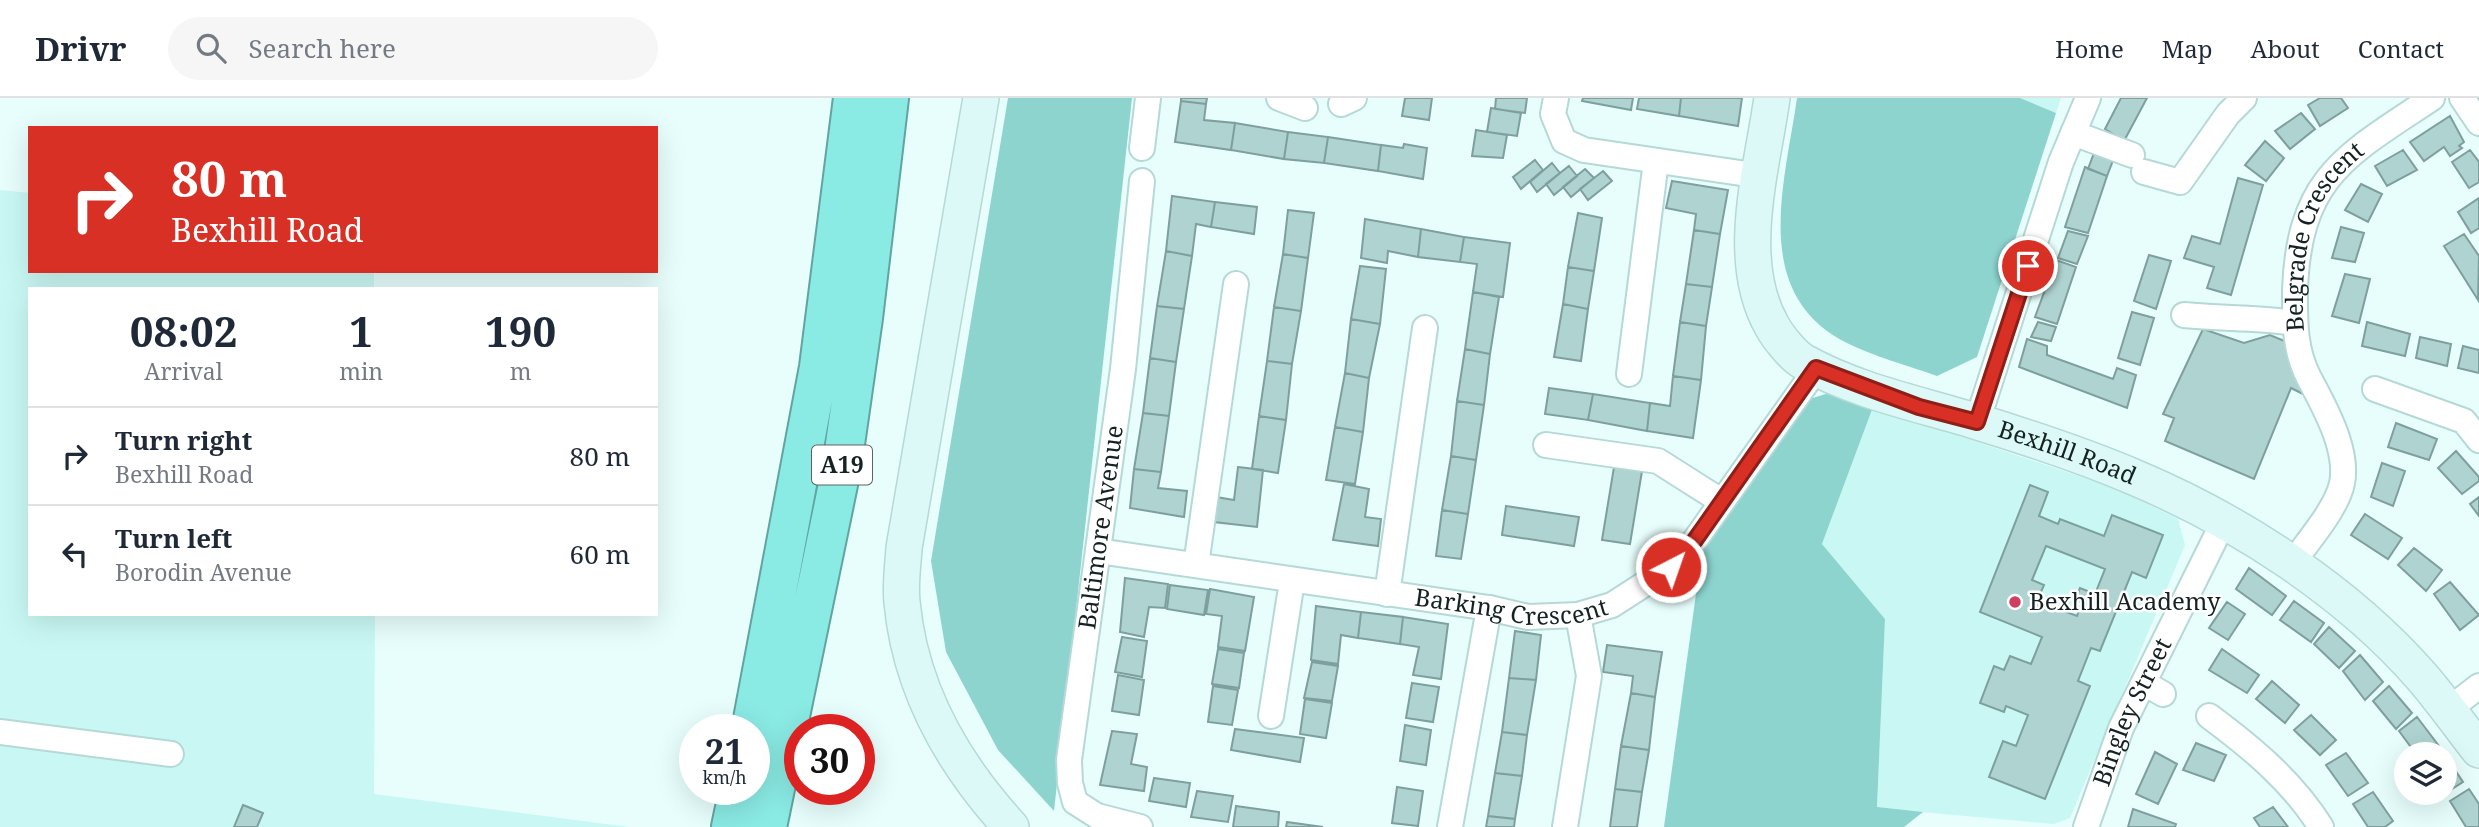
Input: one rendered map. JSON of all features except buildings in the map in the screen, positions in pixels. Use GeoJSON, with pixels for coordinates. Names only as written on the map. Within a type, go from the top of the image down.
{"type":"FeatureCollection","features":[{"type":"Feature","properties":{"kind":"highway","name":"A19"},"geometry":{"type":"LineString","coordinates":[[754,714],[819,367],[848,155],[852,98]]}},
{"type":"Feature","properties":{"kind":"highway","name":"A19"},"geometry":{"type":"LineString","coordinates":[[767,827],[842,465],[863,318],[889,98]]}},
{"type":"Feature","properties":{"kind":"highway"},"geometry":{"type":"LineString","coordinates":[[732,827],[736,805]]}},
{"type":"Feature","properties":{"kind":"street"},"geometry":{"type":"LineString","coordinates":[[981,98],[904,548],[902,600],[912,661],[926,704],[959,761],[1011,827]]}},
{"type":"Feature","properties":{"kind":"street"},"geometry":{"type":"LineString","coordinates":[[1142,148],[1148,98]]}},
{"type":"Feature","properties":{"kind":"street"},"geometry":{"type":"LineString","coordinates":[[1279,98],[1305,108]]}},
{"type":"Feature","properties":{"kind":"street"},"geometry":{"type":"LineString","coordinates":[[1556,98],[1553,114],[1564,141],[1584,150],[1761,176]]}},
{"type":"Feature","properties":{"kind":"street","name":"Bexhill Road"},"geometry":{"type":"LineString","coordinates":[[1772,98],[1751,234],[1757,290],[1772,326],[1801,361],[1919,407],[1977,422],[2136,478],[2223,523],[2314,577],[2366,621],[2422,677],[2479,750]]}},
{"type":"Feature","properties":{"kind":"street"},"geometry":{"type":"LineString","coordinates":[[1977,422],[2073,133],[2088,98]]}},
{"type":"Feature","properties":{"kind":"street"},"geometry":{"type":"LineString","coordinates":[[2073,133],[2180,182],[2228,114],[2244,98]]}},
{"type":"Feature","properties":{"kind":"street","name":"Belgrade Crescent"},"geometry":{"type":"LineString","coordinates":[[2292,564],[2340,492],[2342,456],[2330,418],[2307,374],[2294,334],[2296,256],[2305,222],[2317,192],[2342,160],[2432,98]]}},
{"type":"Feature","properties":{"kind":"street"},"geometry":{"type":"LineString","coordinates":[[2462,98],[2479,123]]}},
{"type":"Feature","properties":{"kind":"street"},"geometry":{"type":"LineString","coordinates":[[1629,374],[1656,160]]}},
{"type":"Feature","properties":{"kind":"street","name":"Baltimore Avenue"},"geometry":{"type":"LineString","coordinates":[[1140,827],[1097,816],[1075,802],[1070,783],[1069,760],[1123,369],[1142,180]]}},
{"type":"Feature","properties":{"kind":"street"},"geometry":{"type":"LineString","coordinates":[[1196,565],[1236,284]]}},
{"type":"Feature","properties":{"kind":"street"},"geometry":{"type":"LineString","coordinates":[[2185,315],[2230,320],[2262,317],[2294,323]]}},
{"type":"Feature","properties":{"kind":"street"},"geometry":{"type":"LineString","coordinates":[[1387,594],[1425,328]]}},
{"type":"Feature","properties":{"kind":"street","name":"Barking Crescent"},"geometry":{"type":"LineString","coordinates":[[1098,551],[1489,608],[1528,617],[1578,615],[1612,605],[1671,567],[1695,540],[1816,368]]}},
{"type":"Feature","properties":{"kind":"street"},"geometry":{"type":"LineString","coordinates":[[2375,389],[2474,426]]}},
{"type":"Feature","properties":{"kind":"street"},"geometry":{"type":"LineString","coordinates":[[1546,445],[1658,461],[1721,501]]}},
{"type":"Feature","properties":{"kind":"street","name":"Bingley Street"},"geometry":{"type":"LineString","coordinates":[[2085,827],[2121,728],[2154,689],[2223,523]]}},
{"type":"Feature","properties":{"kind":"street"},"geometry":{"type":"LineString","coordinates":[[1270,716],[1292,581]]}},
{"type":"Feature","properties":{"kind":"street"},"geometry":{"type":"LineString","coordinates":[[1450,827],[1489,608]]}},
{"type":"Feature","properties":{"kind":"street"},"geometry":{"type":"LineString","coordinates":[[1565,827],[1589,676],[1578,615]]}},
{"type":"Feature","properties":{"kind":"street"},"geometry":{"type":"LineString","coordinates":[[2448,710],[2479,686]]}},
{"type":"Feature","properties":{"kind":"street"},"geometry":{"type":"LineString","coordinates":[[2209,716],[2253,748],[2283,778],[2321,827]]}},
{"type":"Feature","properties":{"kind":"street"},"geometry":{"type":"LineString","coordinates":[[0,732],[171,754]]}},
{"type":"Feature","properties":{"kind":"shaded area"},"geometry":{"type":"Polygon","coordinates":[[[1008,98],[1132,98],[1054,811],[998,750],[946,652],[931,561],[1008,98]]]}},
{"type":"Feature","properties":{"kind":"shaded area"},"geometry":{"type":"Polygon","coordinates":[[[1797,98],[2020,98],[2056,113],[1977,357],[1937,376],[1891,361],[1847,343],[1816,322],[1796,296],[1785,266],[1781,234],[1786,165],[1797,98]]]}},
{"type":"Feature","properties":{"kind":"shaded area"},"geometry":{"type":"Polygon","coordinates":[[[2020,98],[2061,98],[2056,113],[2020,98]]]}},
{"type":"Feature","properties":{"kind":"shaded area"},"geometry":{"type":"Polygon","coordinates":[[[0,190],[28,193],[28,273],[374,273],[374,287],[28,287],[28,616],[375,616],[374,794],[629,827],[0,827],[0,190]]]}},
{"type":"Feature","properties":{"kind":"shaded area"},"geometry":{"type":"Polygon","coordinates":[[[1839,390],[1873,407],[1822,544],[1885,619],[1877,807],[1923,812],[1904,827],[1664,827],[1702,550],[1806,400],[1839,390]]]}},
{"type":"Feature","properties":{"kind":"shaded area","name":"Bexhill Academy"},"geometry":{"type":"Polygon","coordinates":[[[1873,407],[2118,489],[2178,519],[2185,545],[2070,818],[2054,824],[1877,808],[1885,619],[1822,544],[1873,407]]]}},
{"type":"Feature","properties":{"kind":"place","name":"Bexhill Academy"},"geometry":{"type":"Point","coordinates":[2015,602]}},
{"type":"Feature","properties":{"kind":"route"},"geometry":{"type":"LineString","coordinates":[[1671,567],[1695,540],[1816,368],[1919,407],[1977,422],[2028,266]]}}]}
